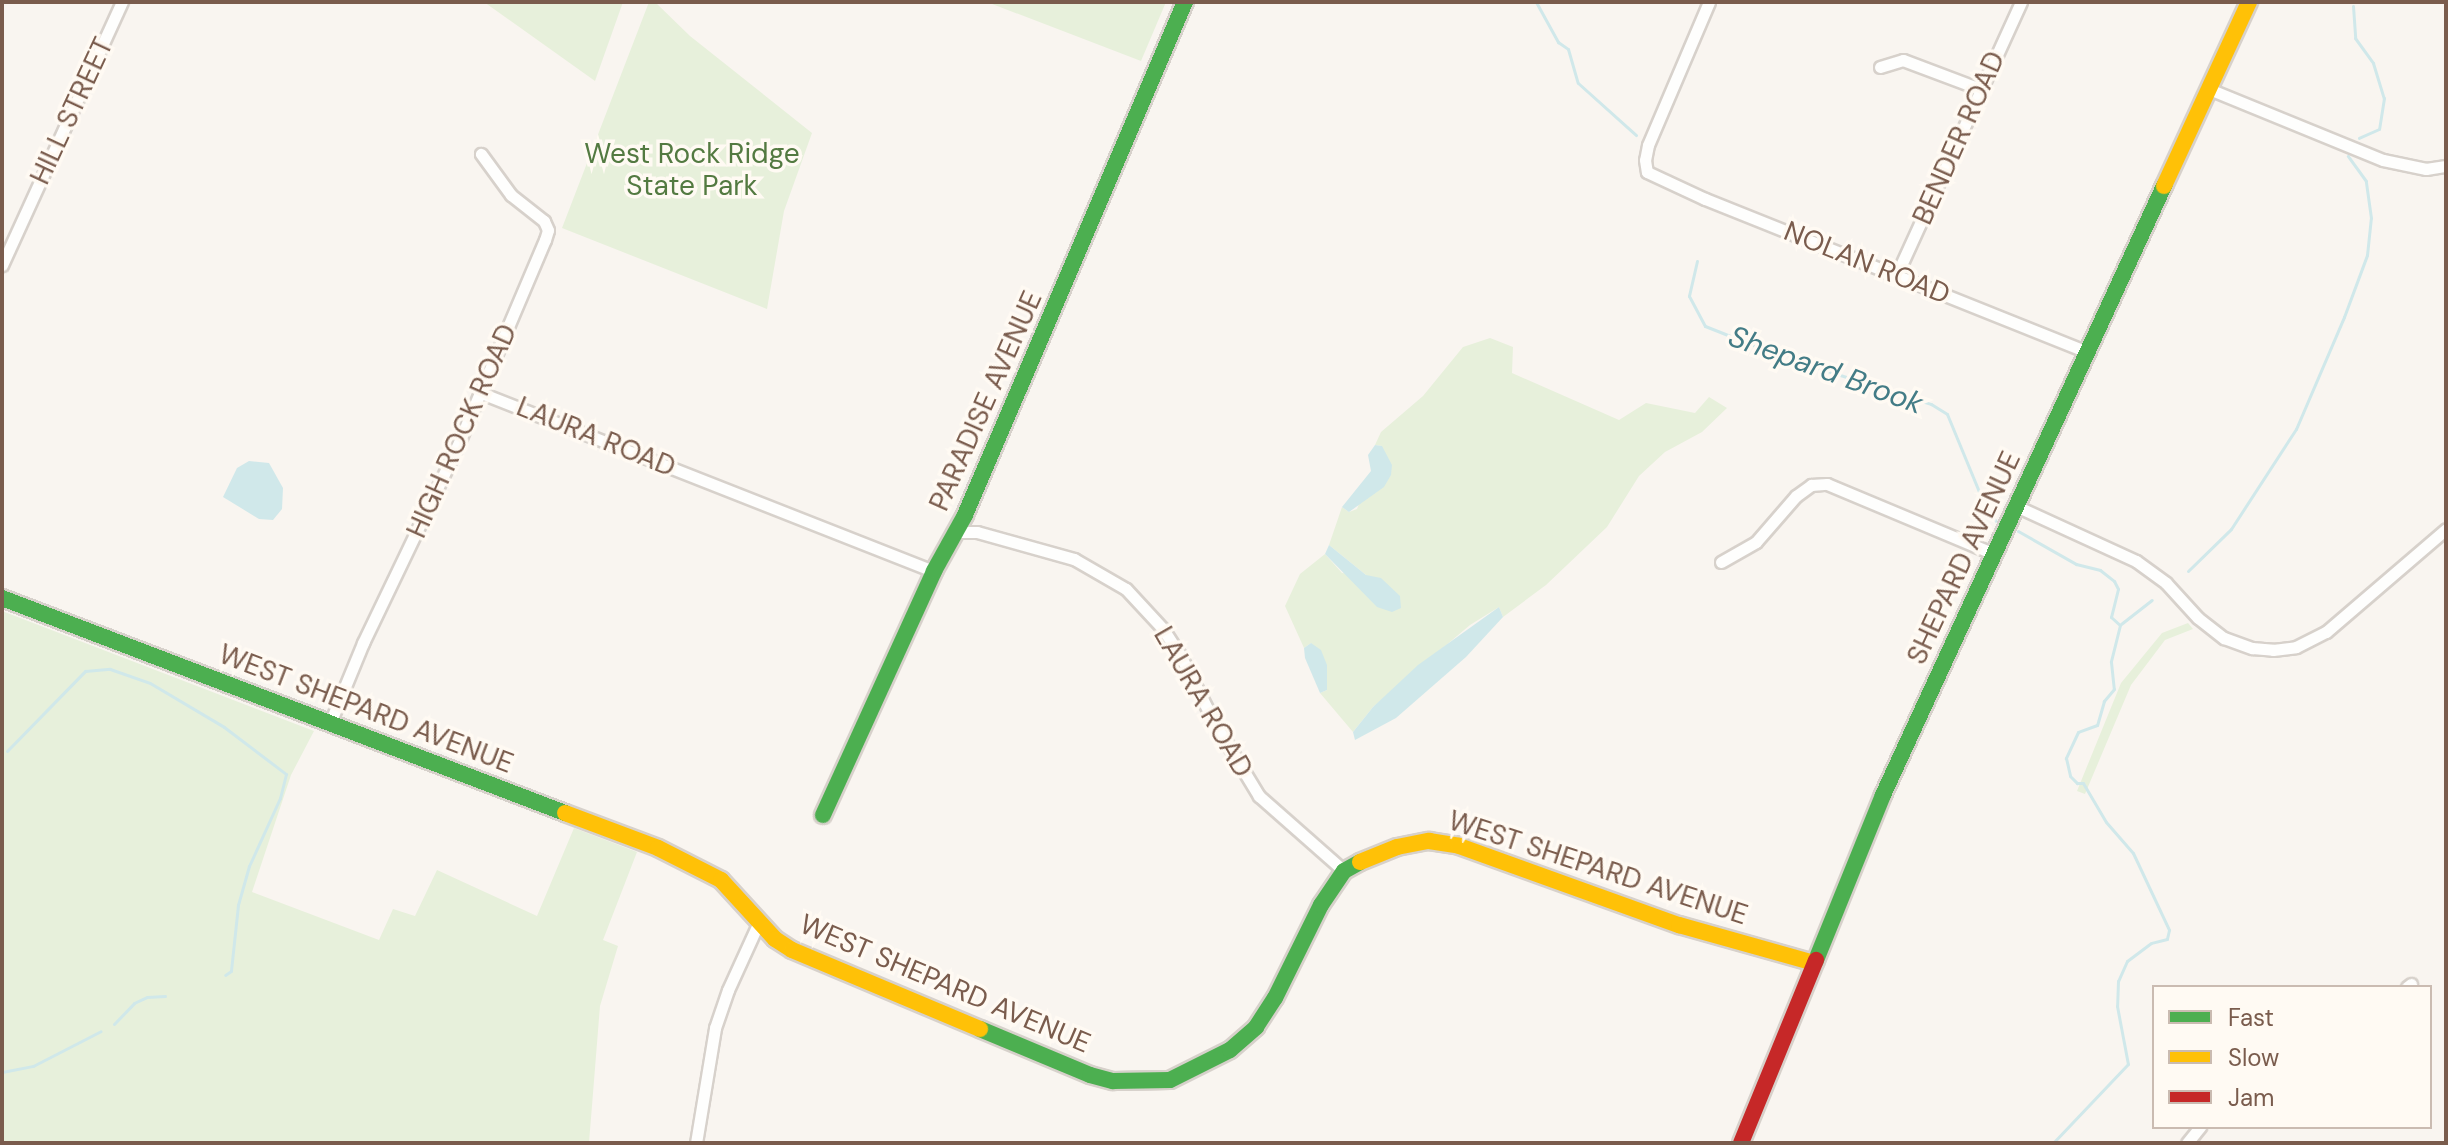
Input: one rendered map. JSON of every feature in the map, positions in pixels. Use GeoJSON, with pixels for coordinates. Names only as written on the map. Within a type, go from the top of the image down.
{"type":"FeatureCollection","features":[{"type":"Feature","properties":{"kind":"street","name":"HILL STREET"},"geometry":{"type":"LineString","coordinates":[[2,265],[122,2]]}},
{"type":"Feature","properties":{"kind":"street","name":"PARADISE AVENUE"},"geometry":{"type":"LineString","coordinates":[[823,815],[934,571],[957,532],[1185,2]]}},
{"type":"Feature","properties":{"kind":"street","name":"NOLAN ROAD"},"geometry":{"type":"LineString","coordinates":[[1709,2],[1648,145],[1645,160],[1647,172],[1671,185],[2088,352]]}},
{"type":"Feature","properties":{"kind":"street","name":"BENDER ROAD"},"geometry":{"type":"LineString","coordinates":[[1897,274],[2021,2]]}},
{"type":"Feature","properties":{"kind":"street","name":"SHEPARD AVENUE"},"geometry":{"type":"LineString","coordinates":[[1741,1143],[1883,795],[2249,2]]}},
{"type":"Feature","properties":{"kind":"street"},"geometry":{"type":"LineString","coordinates":[[1880,67],[1903,60],[1980,89]]}},
{"type":"Feature","properties":{"kind":"street"},"geometry":{"type":"LineString","coordinates":[[2209,89],[2383,160],[2426,169],[2446,166]]}},
{"type":"Feature","properties":{"kind":"street","name":"HIGH ROCK ROAD"},"geometry":{"type":"LineString","coordinates":[[330,723],[363,643],[481,393],[548,230],[544,221],[504,187],[481,154]]}},
{"type":"Feature","properties":{"kind":"street","name":"LAURA ROAD"},"geometry":{"type":"LineString","coordinates":[[481,393],[934,571]]}},
{"type":"Feature","properties":{"kind":"street"},"geometry":{"type":"LineString","coordinates":[[1721,562],[1756,542],[1796,496],[1811,485],[1827,484],[1994,554]]}},
{"type":"Feature","properties":{"kind":"street"},"geometry":{"type":"LineString","coordinates":[[2016,506],[2136,561],[2224,638],[2252,648],[2273,650],[2296,647],[2326,632],[2446,529]]}},
{"type":"Feature","properties":{"kind":"street","name":"LAURA ROAD"},"geometry":{"type":"LineString","coordinates":[[957,532],[977,532],[1074,559],[1126,589],[1163,629],[1180,655],[1214,722],[1259,796],[1344,871]]}},
{"type":"Feature","properties":{"kind":"street","name":"WEST SHEPARD AVENUE"},"geometry":{"type":"LineString","coordinates":[[2,598],[684,859],[721,880],[750,907],[775,939],[811,959],[1090,1075],[1132,1083],[1170,1080],[1230,1050],[1256,1027],[1275,998],[1321,905],[1344,871],[1371,856],[1429,841],[1459,846],[1679,925],[1814,963]]}},
{"type":"Feature","properties":{"kind":"street"},"geometry":{"type":"LineString","coordinates":[[696,1143],[702,1089],[715,1028],[759,922]]}},
{"type":"Feature","properties":{"kind":"green space","name":"West Rock Ridge State Park"},"geometry":{"type":"Polygon","coordinates":[[[484,2],[623,2],[595,81],[484,2]]]}},
{"type":"Feature","properties":{"kind":"green space","name":"West Rock Ridge State Park"},"geometry":{"type":"Polygon","coordinates":[[[649,2],[655,2],[690,36],[812,133],[784,211],[767,309],[562,228],[649,2]]]}},
{"type":"Feature","properties":{"kind":"green space"},"geometry":{"type":"Polygon","coordinates":[[[987,2],[1166,2],[1141,61],[987,2]]]}},
{"type":"Feature","properties":{"kind":"green space"},"geometry":{"type":"Polygon","coordinates":[[[1490,338],[1513,347],[1512,373],[1619,420],[1646,403],[1695,413],[1709,397],[1727,408],[1702,432],[1665,452],[1639,476],[1607,527],[1546,585],[1503,617],[1499,607],[1470,625],[1373,707],[1353,732],[1320,693],[1327,690],[1311,643],[1304,648],[1285,606],[1300,574],[1325,554],[1342,573],[1366,575],[1329,545],[1342,507],[1349,512],[1357,509],[1382,446],[1375,445],[1381,432],[1423,396],[1463,347],[1490,338]]]}},
{"type":"Feature","properties":{"kind":"green space"},"geometry":{"type":"Polygon","coordinates":[[[2,611],[314,731],[291,775],[252,892],[379,940],[393,909],[415,916],[437,870],[537,916],[574,828],[637,852],[603,940],[618,946],[600,1006],[589,1143],[2,1143],[2,611]]]}},
{"type":"Feature","properties":{"kind":"green space"},"geometry":{"type":"Polygon","coordinates":[[[2188,623],[2193,629],[2165,640],[2131,685],[2085,794],[2077,791],[2121,683],[2162,633],[2188,623]]]}},
{"type":"Feature","properties":{"kind":"water"},"geometry":{"type":"Polygon","coordinates":[[[1375,445],[1382,446],[1392,465],[1391,475],[1384,487],[1349,512],[1342,507],[1371,471],[1368,455],[1375,445]]]}},
{"type":"Feature","properties":{"kind":"water"},"geometry":{"type":"Polygon","coordinates":[[[249,461],[269,463],[283,488],[282,509],[273,520],[259,519],[223,497],[237,468],[249,461]]]}},
{"type":"Feature","properties":{"kind":"water"},"geometry":{"type":"Polygon","coordinates":[[[1329,545],[1366,575],[1381,578],[1400,596],[1401,608],[1392,612],[1377,607],[1325,554],[1329,545]]]}},
{"type":"Feature","properties":{"kind":"water"},"geometry":{"type":"Polygon","coordinates":[[[1499,607],[1503,617],[1466,657],[1396,718],[1355,740],[1353,732],[1373,707],[1418,665],[1499,607]]]}},
{"type":"Feature","properties":{"kind":"water"},"geometry":{"type":"Polygon","coordinates":[[[1311,643],[1321,650],[1327,665],[1327,690],[1320,693],[1305,658],[1304,648],[1311,643]]]}},
{"type":"Feature","properties":{"kind":"waterway","name":"Shepard Brook"},"geometry":{"type":"LineString","coordinates":[[1536,2],[1558,42],[1568,49],[1578,83],[1636,135]]}},
{"type":"Feature","properties":{"kind":"waterway"},"geometry":{"type":"LineString","coordinates":[[2353,6],[2355,38],[2373,63],[2384,98],[2379,129],[2359,138]]}},
{"type":"Feature","properties":{"kind":"waterway"},"geometry":{"type":"LineString","coordinates":[[2188,571],[2231,529],[2296,429],[2344,317],[2367,255],[2371,218],[2366,181],[2348,156]]}},
{"type":"Feature","properties":{"kind":"waterway","name":"Shepard Brook"},"geometry":{"type":"LineString","coordinates":[[1697,261],[1689,296],[1705,326],[1758,347],[1772,347],[1815,367],[1931,404],[1947,414],[1987,511],[1996,521]]}},
{"type":"Feature","properties":{"kind":"waterway","name":"Shepard Brook"},"geometry":{"type":"LineString","coordinates":[[2018,531],[2076,564],[2100,570],[2114,581],[2118,589],[2111,617],[2120,625],[2111,662],[2114,689],[2104,701],[2097,725],[2078,732],[2066,758],[2070,776],[2077,783],[2083,783],[2106,822],[2133,853],[2169,930],[2167,939],[2151,943],[2127,961],[2118,981],[2117,1006],[2128,1064],[2053,1143]]}},
{"type":"Feature","properties":{"kind":"waterway"},"geometry":{"type":"LineString","coordinates":[[2121,624],[2152,600]]}},
{"type":"Feature","properties":{"kind":"waterway"},"geometry":{"type":"LineString","coordinates":[[7,751],[85,671],[110,669],[150,683],[224,727],[286,774],[280,798],[249,866],[238,905],[231,971],[225,975]]}},
{"type":"Feature","properties":{"kind":"waterway"},"geometry":{"type":"LineString","coordinates":[[114,1024],[134,1003],[147,997],[165,996]]}},
{"type":"Feature","properties":{"kind":"waterway"},"geometry":{"type":"LineString","coordinates":[[2,1072],[33,1066],[101,1031]]}},
{"type":"Feature","properties":{"kind":"traffic: fast"},"geometry":{"type":"LineString","coordinates":[[823,815],[934,571],[965,515],[1185,2]]}},
{"type":"Feature","properties":{"kind":"traffic: fast"},"geometry":{"type":"LineString","coordinates":[[1816,960],[1883,795],[2164,186]]}},
{"type":"Feature","properties":{"kind":"traffic: fast"},"geometry":{"type":"LineString","coordinates":[[2,598],[565,813]]}},
{"type":"Feature","properties":{"kind":"traffic: fast"},"geometry":{"type":"LineString","coordinates":[[980,1029],[1090,1075],[1113,1081],[1170,1080],[1230,1050],[1256,1027],[1275,998],[1321,905],[1344,871],[1360,862]]}},
{"type":"Feature","properties":{"kind":"traffic: slow"},"geometry":{"type":"LineString","coordinates":[[2164,186],[2249,2]]}},
{"type":"Feature","properties":{"kind":"traffic: slow"},"geometry":{"type":"LineString","coordinates":[[565,813],[658,848],[721,880],[775,939],[792,950],[980,1029]]}},
{"type":"Feature","properties":{"kind":"traffic: slow"},"geometry":{"type":"LineString","coordinates":[[1360,862],[1397,847],[1429,841],[1459,846],[1679,925],[1814,963]]}},
{"type":"Feature","properties":{"kind":"traffic: jam"},"geometry":{"type":"LineString","coordinates":[[1741,1143],[1816,960]]}}]}
